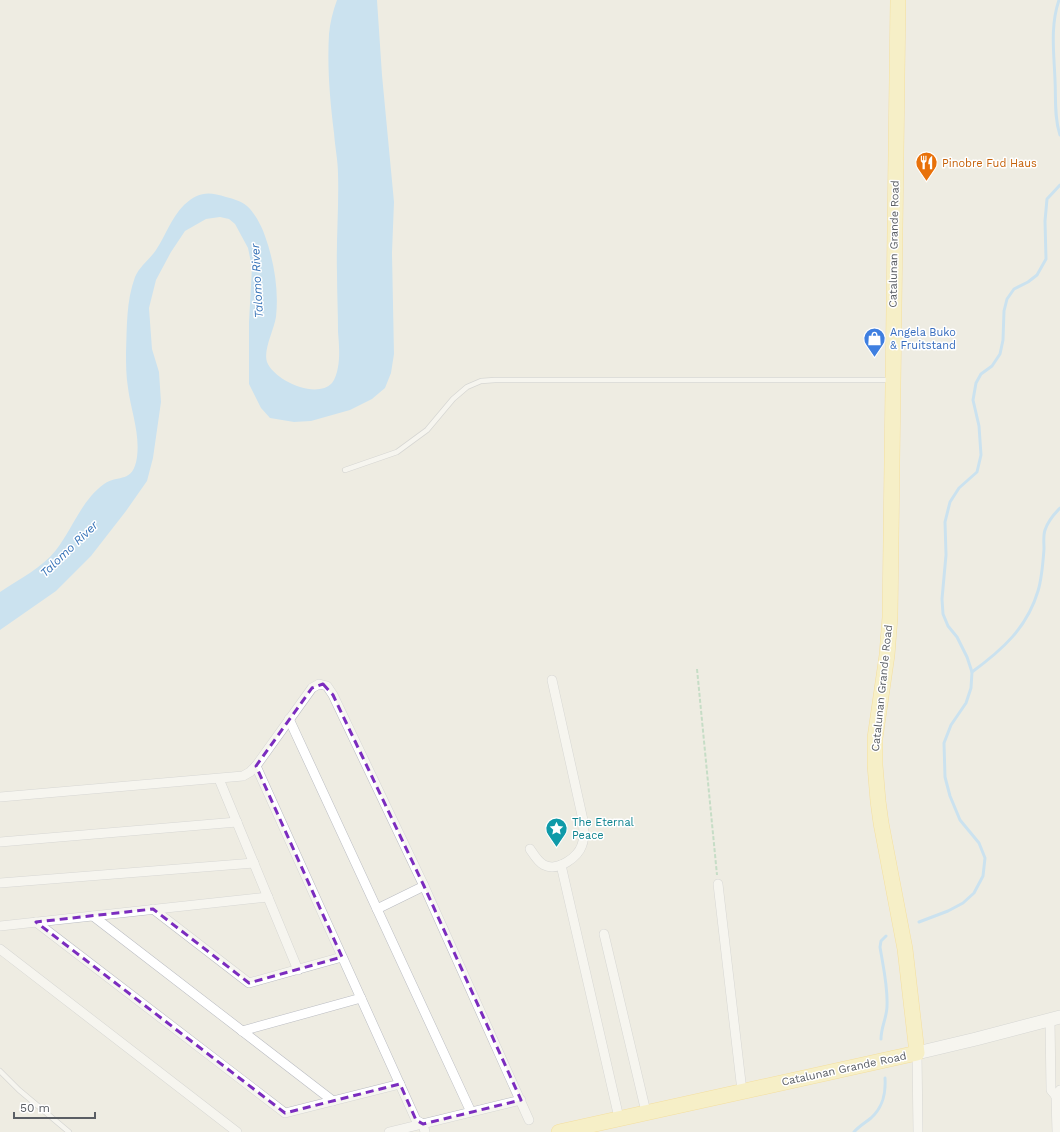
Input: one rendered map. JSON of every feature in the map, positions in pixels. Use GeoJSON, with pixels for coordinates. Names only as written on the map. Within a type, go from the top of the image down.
{"type":"FeatureCollection","features":[{"type":"Feature","properties":{"kind":"main road","name":"Catalunan Grande Road"},"geometry":{"type":"LineString","coordinates":[[559,1132],[917,1053],[905,949],[881,823],[874,751],[877,720],[887,661],[890,617],[898,0]]}},
{"type":"Feature","properties":{"kind":"main road"},"geometry":{"type":"LineString","coordinates":[[917,1053],[1055,1019]]}},
{"type":"Feature","properties":{"kind":"street"},"geometry":{"type":"LineString","coordinates":[[530,849],[544,865],[549,867],[561,865],[577,853],[582,846],[584,830],[552,680]]}},
{"type":"Feature","properties":{"kind":"street"},"geometry":{"type":"LineString","coordinates":[[0,797],[243,776],[256,766],[312,688],[319,684],[323,684],[330,689],[424,886],[530,1120]]}},
{"type":"Feature","properties":{"kind":"street"},"geometry":{"type":"LineString","coordinates":[[289,719],[471,1112]]}},
{"type":"Feature","properties":{"kind":"street"},"geometry":{"type":"LineString","coordinates":[[256,766],[419,1127]]}},
{"type":"Feature","properties":{"kind":"street"},"geometry":{"type":"LineString","coordinates":[[219,779],[298,970]]}},
{"type":"Feature","properties":{"kind":"street"},"geometry":{"type":"LineString","coordinates":[[0,842],[237,822]]}},
{"type":"Feature","properties":{"kind":"street"},"geometry":{"type":"LineString","coordinates":[[0,883],[254,864]]}},
{"type":"Feature","properties":{"kind":"street"},"geometry":{"type":"LineString","coordinates":[[561,865],[619,1118]]}},
{"type":"Feature","properties":{"kind":"street"},"geometry":{"type":"LineString","coordinates":[[718,884],[742,1091]]}},
{"type":"Feature","properties":{"kind":"street"},"geometry":{"type":"LineString","coordinates":[[377,908],[424,886]]}},
{"type":"Feature","properties":{"kind":"street"},"geometry":{"type":"LineString","coordinates":[[0,926],[268,897]]}},
{"type":"Feature","properties":{"kind":"street"},"geometry":{"type":"LineString","coordinates":[[153,909],[249,984],[342,957]]}},
{"type":"Feature","properties":{"kind":"street"},"geometry":{"type":"LineString","coordinates":[[93,916],[332,1101]]}},
{"type":"Feature","properties":{"kind":"street"},"geometry":{"type":"LineString","coordinates":[[36,922],[285,1113],[400,1084]]}},
{"type":"Feature","properties":{"kind":"street"},"geometry":{"type":"LineString","coordinates":[[604,934],[646,1112]]}},
{"type":"Feature","properties":{"kind":"street"},"geometry":{"type":"LineString","coordinates":[[0,949],[237,1132]]}},
{"type":"Feature","properties":{"kind":"street"},"geometry":{"type":"LineString","coordinates":[[242,1031],[361,998]]}},
{"type":"Feature","properties":{"kind":"street"},"geometry":{"type":"LineString","coordinates":[[1055,1019],[1057,1132]]}},
{"type":"Feature","properties":{"kind":"street"},"geometry":{"type":"LineString","coordinates":[[917,1053],[918,1132]]}},
{"type":"Feature","properties":{"kind":"street"},"geometry":{"type":"LineString","coordinates":[[389,1132],[419,1127],[521,1100]]}},
{"type":"Feature","properties":{"kind":"lane"},"geometry":{"type":"LineString","coordinates":[[345,470],[397,452],[427,430],[453,400],[467,387],[481,381],[892,380]]}},
{"type":"Feature","properties":{"kind":"lane"},"geometry":{"type":"LineString","coordinates":[[0,1071],[69,1132]]}},
{"type":"Feature","properties":{"kind":"path"},"geometry":{"type":"LineString","coordinates":[[697,669],[718,884]]}},
{"type":"Feature","properties":{"kind":"highlighted area"},"geometry":{"type":"Polygon","coordinates":[[[323,684],[333,695],[424,886],[521,1100],[423,1124],[416,1120],[400,1084],[285,1113],[36,922],[153,909],[249,983],[342,957],[256,766],[312,688],[323,684]]]}},
{"type":"Feature","properties":{"kind":"water","name":"Talomo River"},"geometry":{"type":"Polygon","coordinates":[[[337,0],[377,0],[382,75],[394,202],[392,253],[394,354],[391,373],[385,388],[372,399],[350,410],[311,421],[294,422],[270,418],[261,408],[249,384],[249,322],[252,267],[248,248],[235,224],[229,219],[220,217],[206,219],[185,231],[171,252],[156,280],[149,308],[152,349],[159,372],[161,402],[153,458],[147,481],[91,556],[56,591],[0,630],[0,592],[37,568],[56,550],[89,498],[96,491],[110,481],[129,475],[135,466],[138,448],[135,422],[129,397],[126,366],[128,305],[130,295],[137,273],[156,250],[179,210],[194,197],[208,193],[240,201],[253,212],[262,228],[273,265],[277,296],[276,317],[266,352],[267,362],[271,369],[286,381],[306,389],[325,388],[334,380],[339,363],[337,262],[338,164],[330,96],[328,46],[329,30],[337,0]]]}},
{"type":"Feature","properties":{"kind":"waterway"},"geometry":{"type":"LineString","coordinates":[[1059,0],[1054,20],[1053,40],[1056,114],[1060,135]]}},
{"type":"Feature","properties":{"kind":"waterway"},"geometry":{"type":"LineString","coordinates":[[919,922],[948,911],[963,903],[974,893],[983,876],[985,858],[979,843],[960,820],[950,796],[945,777],[944,743],[951,725],[966,703],[971,688],[972,672],[967,657],[957,637],[948,626],[943,614],[942,599],[946,555],[945,522],[950,502],[959,488],[977,472],[981,455],[979,426],[973,400],[976,383],[981,374],[992,366],[1000,354],[1003,340],[1004,311],[1007,299],[1014,289],[1028,282],[1037,275],[1046,259],[1045,221],[1047,199],[1060,185]]}},
{"type":"Feature","properties":{"kind":"waterway"},"geometry":{"type":"LineString","coordinates":[[972,672],[1012,637],[1027,616],[1038,591],[1043,559],[1045,530],[1051,518],[1060,508]]}},
{"type":"Feature","properties":{"kind":"waterway"},"geometry":{"type":"LineString","coordinates":[[881,1039],[887,1010],[887,991],[880,947],[881,941],[886,936]]}},
{"type":"Feature","properties":{"kind":"waterway"},"geometry":{"type":"LineString","coordinates":[[854,1132],[871,1118],[881,1105],[885,1089],[885,1078]]}},
{"type":"Feature","properties":{"kind":"place","name":"Pinobre Fud Haus"},"geometry":{"type":"Point","coordinates":[926,182]}},
{"type":"Feature","properties":{"kind":"place","name":"Angela Buko & Fruitstand"},"geometry":{"type":"Point","coordinates":[875,358]}},
{"type":"Feature","properties":{"kind":"place","name":"The Eternal Peace"},"geometry":{"type":"Point","coordinates":[557,848]}}]}
